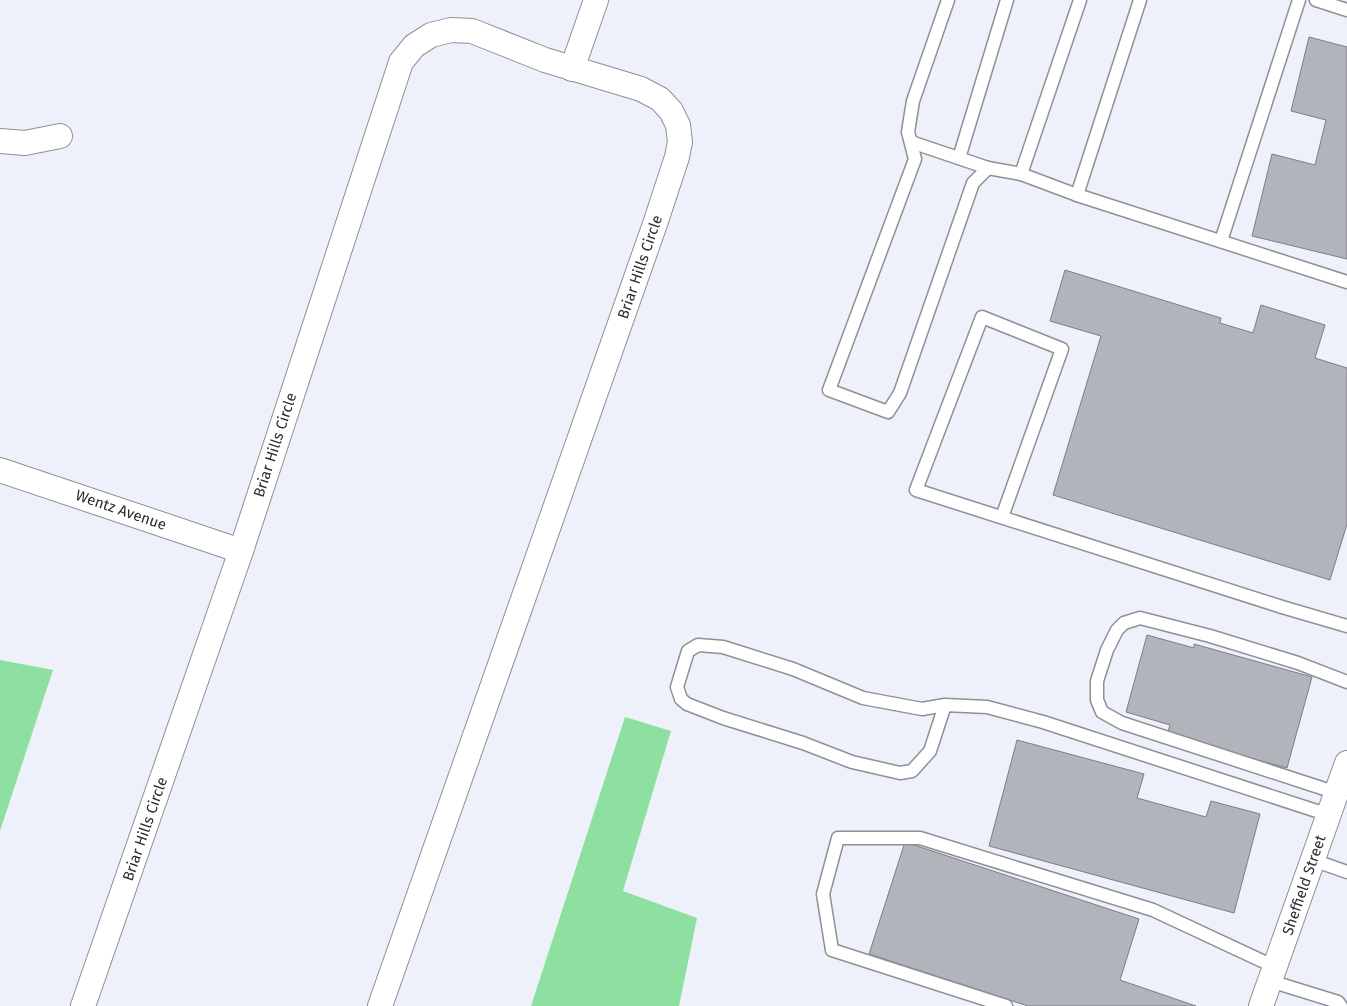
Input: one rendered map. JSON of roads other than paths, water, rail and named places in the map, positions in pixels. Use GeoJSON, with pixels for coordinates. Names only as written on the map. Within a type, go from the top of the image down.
{"type":"FeatureCollection","features":[{"type":"Feature","properties":{"kind":"street"},"geometry":{"type":"LineString","coordinates":[[572,68],[596,0]]}},
{"type":"Feature","properties":{"kind":"street","name":"Briar Hills Circle"},"geometry":{"type":"LineString","coordinates":[[83,1006],[241,551],[401,62],[414,46],[431,35],[451,30],[472,31],[545,60],[641,89],[660,99],[671,111],[678,125],[680,142],[656,221],[380,1006]]}},
{"type":"Feature","properties":{"kind":"street"},"geometry":{"type":"LineString","coordinates":[[0,141],[25,143],[60,136]]}},
{"type":"Feature","properties":{"kind":"street","name":"Wentz Avenue"},"geometry":{"type":"LineString","coordinates":[[0,470],[241,551]]}},
{"type":"Feature","properties":{"kind":"street","name":"Sheffield Street"},"geometry":{"type":"LineString","coordinates":[[1261,1006],[1347,763]]}},
{"type":"Feature","properties":{"kind":"lane"},"geometry":{"type":"LineString","coordinates":[[948,0],[913,101],[908,132],[915,159],[829,390],[888,412],[900,394],[972,182],[988,168]]}},
{"type":"Feature","properties":{"kind":"lane"},"geometry":{"type":"LineString","coordinates":[[959,158],[1007,0]]}},
{"type":"Feature","properties":{"kind":"lane"},"geometry":{"type":"LineString","coordinates":[[1021,174],[1080,0]]}},
{"type":"Feature","properties":{"kind":"lane"},"geometry":{"type":"LineString","coordinates":[[1077,195],[1140,0]]}},
{"type":"Feature","properties":{"kind":"lane"},"geometry":{"type":"LineString","coordinates":[[1221,241],[1299,0]]}},
{"type":"Feature","properties":{"kind":"lane"},"geometry":{"type":"LineString","coordinates":[[1316,0],[1347,10]]}},
{"type":"Feature","properties":{"kind":"lane"},"geometry":{"type":"LineString","coordinates":[[911,142],[988,168],[1021,174],[1077,195],[1347,282]]}},
{"type":"Feature","properties":{"kind":"lane"},"geometry":{"type":"LineString","coordinates":[[1002,518],[1062,348],[982,317],[916,490],[1002,518],[1282,607],[1347,626]]}},
{"type":"Feature","properties":{"kind":"lane"},"geometry":{"type":"LineString","coordinates":[[1337,793],[1122,723],[1102,712],[1097,700],[1097,681],[1107,650],[1117,630],[1124,623],[1140,618],[1210,636],[1289,660],[1347,682]]}},
{"type":"Feature","properties":{"kind":"lane"},"geometry":{"type":"LineString","coordinates":[[945,705],[930,751],[912,771],[900,773],[852,762],[803,743],[722,718],[687,704],[681,699],[677,686],[688,651],[698,644],[723,647],[793,669],[863,698],[922,709],[945,705],[987,707],[1043,722],[1329,815]]}},
{"type":"Feature","properties":{"kind":"lane"},"geometry":{"type":"LineString","coordinates":[[1006,1006],[832,950],[824,894],[838,838],[920,838],[1153,910],[1273,974],[1338,1002],[1341,1006]]}},
{"type":"Feature","properties":{"kind":"lane"},"geometry":{"type":"LineString","coordinates":[[1313,860],[1347,872]]}}]}
